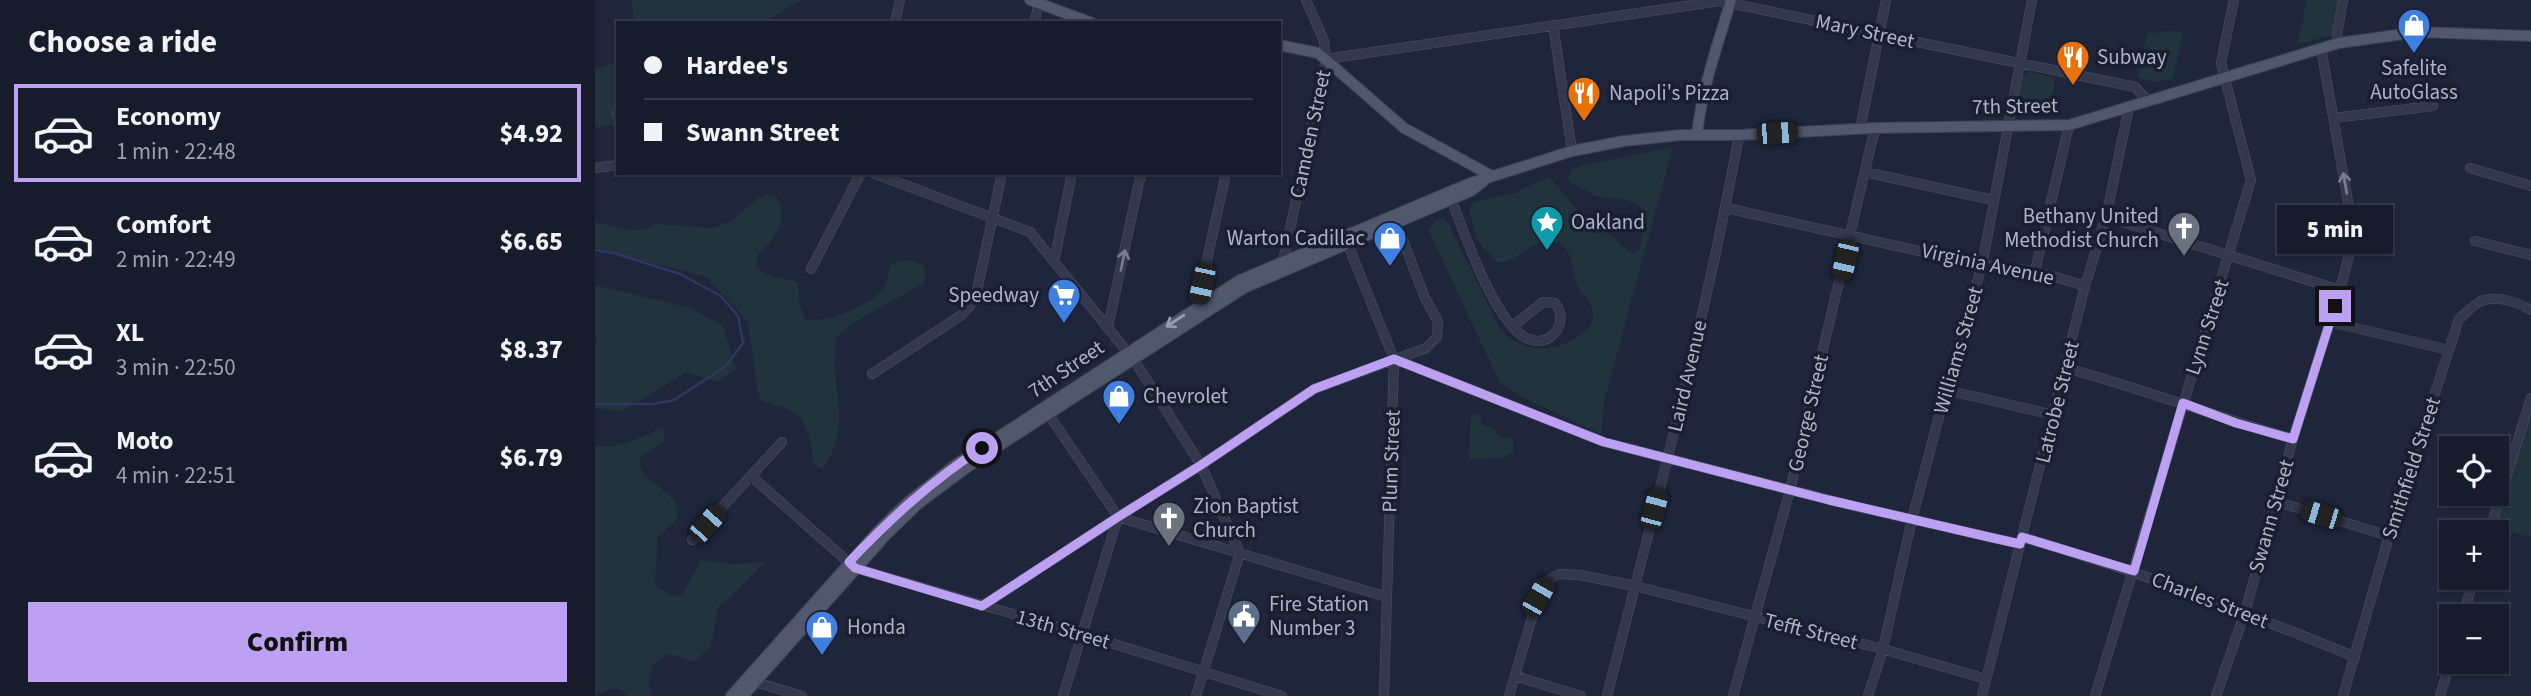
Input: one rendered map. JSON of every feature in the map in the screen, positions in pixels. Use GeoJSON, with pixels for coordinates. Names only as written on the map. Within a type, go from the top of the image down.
{"type":"FeatureCollection","features":[{"type":"Feature","properties":{"kind":"main road"},"geometry":{"type":"LineString","coordinates":[[1697,134],[1709,74],[1731,1]]}},
{"type":"Feature","properties":{"kind":"main road"},"geometry":{"type":"LineString","coordinates":[[1034,2],[1086,21]]}},
{"type":"Feature","properties":{"kind":"main road","name":"7th Street"},"geometry":{"type":"LineString","coordinates":[[743,696],[852,565],[918,504],[977,460],[1049,415],[1198,306],[1240,280],[1282,266],[1492,176],[1572,151],[1624,141],[1697,134],[2069,125],[2339,43],[2418,32],[2531,36]]}},
{"type":"Feature","properties":{"kind":"main road"},"geometry":{"type":"LineString","coordinates":[[1281,45],[1318,53],[1404,128],[1492,176]]}},
{"type":"Feature","properties":{"kind":"main road","name":"7th Street"},"geometry":{"type":"LineString","coordinates":[[1346,239],[1471,191],[1492,176]]}},
{"type":"Feature","properties":{"kind":"main road","name":"7th Street"},"geometry":{"type":"LineString","coordinates":[[731,696],[907,503],[941,475],[1131,356],[1282,266]]}},
{"type":"Feature","properties":{"kind":"street"},"geometry":{"type":"LineString","coordinates":[[895,21],[900,0]]}},
{"type":"Feature","properties":{"kind":"street","name":"Camden Street"},"geometry":{"type":"LineString","coordinates":[[1282,266],[1327,59],[1324,41],[1306,0]]}},
{"type":"Feature","properties":{"kind":"street"},"geometry":{"type":"LineString","coordinates":[[1860,129],[1886,0]]}},
{"type":"Feature","properties":{"kind":"street","name":"Williams Street"},"geometry":{"type":"LineString","coordinates":[[1868,696],[1883,649],[1912,519],[1946,390],[1982,265],[2032,0]]}},
{"type":"Feature","properties":{"kind":"street","name":"Lynn Street"},"geometry":{"type":"LineString","coordinates":[[2095,696],[2251,180],[2221,63],[2234,0]]}},
{"type":"Feature","properties":{"kind":"street"},"geometry":{"type":"LineString","coordinates":[[2339,43],[2337,34],[2343,0]]}},
{"type":"Feature","properties":{"kind":"street","name":"Mary Street"},"geometry":{"type":"LineString","coordinates":[[1327,59],[1731,1],[2135,87],[2148,101]]}},
{"type":"Feature","properties":{"kind":"street"},"geometry":{"type":"LineString","coordinates":[[1034,2],[1034,21]]}},
{"type":"Feature","properties":{"kind":"street"},"geometry":{"type":"LineString","coordinates":[[1553,25],[1572,151]]}},
{"type":"Feature","properties":{"kind":"street","name":"Swann Street"},"geometry":{"type":"LineString","coordinates":[[2215,696],[2245,612],[2354,236],[2321,48]]}},
{"type":"Feature","properties":{"kind":"street"},"geometry":{"type":"LineString","coordinates":[[2333,118],[2433,106]]}},
{"type":"Feature","properties":{"kind":"street","name":"Latrobe Street"},"geometry":{"type":"LineString","coordinates":[[1982,696],[2085,286],[2106,217],[2129,107]]}},
{"type":"Feature","properties":{"kind":"street"},"geometry":{"type":"LineString","coordinates":[[2035,271],[2069,125]]}},
{"type":"Feature","properties":{"kind":"street","name":"George Street"},"geometry":{"type":"LineString","coordinates":[[1733,696],[1790,490],[1875,128]]}},
{"type":"Feature","properties":{"kind":"street","name":"Laird Avenue"},"geometry":{"type":"LineString","coordinates":[[1607,696],[1668,458],[1726,208],[1738,135]]}},
{"type":"Feature","properties":{"kind":"street"},"geometry":{"type":"LineString","coordinates":[[595,168],[616,165]]}},
{"type":"Feature","properties":{"kind":"street"},"geometry":{"type":"LineString","coordinates":[[2470,168],[2531,186]]}},
{"type":"Feature","properties":{"kind":"street"},"geometry":{"type":"LineString","coordinates":[[1865,172],[1993,200]]}},
{"type":"Feature","properties":{"kind":"street"},"geometry":{"type":"LineString","coordinates":[[811,269],[860,175]]}},
{"type":"Feature","properties":{"kind":"street"},"geometry":{"type":"LineString","coordinates":[[878,175],[1030,232],[1131,356],[1201,465],[1240,553],[1196,696]]}},
{"type":"Feature","properties":{"kind":"street"},"geometry":{"type":"LineString","coordinates":[[872,374],[960,316],[970,306],[977,291],[1002,175]]}},
{"type":"Feature","properties":{"kind":"street"},"geometry":{"type":"LineString","coordinates":[[1053,262],[1072,175]]}},
{"type":"Feature","properties":{"kind":"street"},"geometry":{"type":"LineString","coordinates":[[1108,327],[1141,175]]}},
{"type":"Feature","properties":{"kind":"street"},"geometry":{"type":"LineString","coordinates":[[1198,306],[1226,175]]}},
{"type":"Feature","properties":{"kind":"street"},"geometry":{"type":"LineString","coordinates":[[1451,199],[1488,288],[1505,319],[1526,338],[1542,341],[1554,336],[1561,315],[1555,303],[1543,302],[1513,326]]}},
{"type":"Feature","properties":{"kind":"street","name":"Virginia Avenue"},"geometry":{"type":"LineString","coordinates":[[1726,208],[1982,265],[2035,271],[2085,286]]}},
{"type":"Feature","properties":{"kind":"street"},"geometry":{"type":"LineString","coordinates":[[2106,217],[2340,290]]}},
{"type":"Feature","properties":{"kind":"street"},"geometry":{"type":"LineString","coordinates":[[982,606],[1314,389],[1426,348],[1437,337],[1438,322],[1425,298],[1396,222]]}},
{"type":"Feature","properties":{"kind":"street","name":"Plum Street"},"geometry":{"type":"LineString","coordinates":[[1346,239],[1394,359],[1384,696]]}},
{"type":"Feature","properties":{"kind":"street"},"geometry":{"type":"LineString","coordinates":[[2475,242],[2531,255]]}},
{"type":"Feature","properties":{"kind":"street","name":"Smithfield Street"},"geometry":{"type":"LineString","coordinates":[[2343,696],[2389,536],[2459,319],[2481,301],[2503,300],[2519,303],[2531,310]]}},
{"type":"Feature","properties":{"kind":"street"},"geometry":{"type":"LineString","coordinates":[[2330,321],[2449,350]]}},
{"type":"Feature","properties":{"kind":"street","name":"Charles Street"},"geometry":{"type":"LineString","coordinates":[[1394,359],[1604,442],[1790,490],[2021,541],[2134,571],[2355,657]]}},
{"type":"Feature","properties":{"kind":"street"},"geometry":{"type":"LineString","coordinates":[[2066,368],[2293,439]]}},
{"type":"Feature","properties":{"kind":"street"},"geometry":{"type":"LineString","coordinates":[[1946,390],[2054,415]]}},
{"type":"Feature","properties":{"kind":"street"},"geometry":{"type":"LineString","coordinates":[[2493,520],[2531,398]]}},
{"type":"Feature","properties":{"kind":"street"},"geometry":{"type":"LineString","coordinates":[[1049,415],[1118,517],[1387,597]]}},
{"type":"Feature","properties":{"kind":"street"},"geometry":{"type":"LineString","coordinates":[[692,540],[782,442]]}},
{"type":"Feature","properties":{"kind":"street","name":"13th Street"},"geometry":{"type":"LineString","coordinates":[[751,476],[852,565],[1282,696]]}},
{"type":"Feature","properties":{"kind":"street"},"geometry":{"type":"LineString","coordinates":[[2275,501],[2389,536]]}},
{"type":"Feature","properties":{"kind":"street"},"geometry":{"type":"LineString","coordinates":[[1063,696],[1118,517]]}},
{"type":"Feature","properties":{"kind":"street","name":"Tefft Street"},"geometry":{"type":"LineString","coordinates":[[1515,676],[1538,597],[1547,581],[1559,574],[1580,575],[1635,586],[1883,649],[1986,679]]}},
{"type":"Feature","properties":{"kind":"street"},"geometry":{"type":"LineString","coordinates":[[2440,696],[2447,674]]}},
{"type":"Feature","properties":{"kind":"street"},"geometry":{"type":"LineString","coordinates":[[1509,696],[1515,676],[1581,696]]}},
{"type":"Feature","properties":{"kind":"street"},"geometry":{"type":"LineString","coordinates":[[755,682],[802,696]]}},
{"type":"Feature","properties":{"kind":"shaded area"},"geometry":{"type":"Polygon","coordinates":[[[632,0],[801,0],[766,21],[634,21],[632,0]]]}},
{"type":"Feature","properties":{"kind":"shaded area"},"geometry":{"type":"Polygon","coordinates":[[[2307,0],[2343,0],[2337,34],[2297,44],[2307,0]]]}},
{"type":"Feature","properties":{"kind":"shaded area"},"geometry":{"type":"Polygon","coordinates":[[[2183,32],[2173,79],[2153,82],[2138,78],[2147,34],[2183,32]]]}},
{"type":"Feature","properties":{"kind":"shaded area"},"geometry":{"type":"Polygon","coordinates":[[[616,63],[616,125],[595,127],[595,70],[616,63]]]}},
{"type":"Feature","properties":{"kind":"shaded area"},"geometry":{"type":"Polygon","coordinates":[[[2029,72],[2055,78],[2052,115],[2017,114],[2023,77],[2029,72]]]}},
{"type":"Feature","properties":{"kind":"shaded area"},"geometry":{"type":"Polygon","coordinates":[[[1673,147],[1605,398],[1601,434],[1528,400],[1500,383],[1428,229],[1438,219],[1444,219],[1449,225],[1501,331],[1519,344],[1529,347],[1559,346],[1588,329],[1594,314],[1578,287],[1566,249],[1555,242],[1546,241],[1511,260],[1496,262],[1476,238],[1469,208],[1474,202],[1515,193],[1549,177],[1582,215],[1634,253],[1640,248],[1643,226],[1641,206],[1627,200],[1597,196],[1570,182],[1568,176],[1572,169],[1588,164],[1673,147]]]}},
{"type":"Feature","properties":{"kind":"shaded area"},"geometry":{"type":"Polygon","coordinates":[[[767,195],[776,197],[782,213],[781,221],[774,237],[757,256],[756,266],[770,275],[798,282],[799,301],[804,318],[812,320],[834,317],[869,301],[884,288],[890,266],[898,262],[911,261],[924,266],[926,275],[923,284],[859,319],[836,337],[835,371],[839,422],[832,454],[822,469],[814,464],[808,435],[798,416],[788,409],[759,399],[748,322],[707,277],[595,248],[595,222],[628,230],[647,229],[656,224],[713,228],[730,222],[758,198],[767,195]]]}},
{"type":"Feature","properties":{"kind":"shaded area"},"geometry":{"type":"Polygon","coordinates":[[[595,285],[690,308],[723,326],[736,369],[717,382],[686,372],[623,411],[595,408],[595,285]]]}},
{"type":"Feature","properties":{"kind":"shaded area"},"geometry":{"type":"Polygon","coordinates":[[[2531,398],[2531,537],[2509,532],[2509,520],[2492,520],[2497,506],[2509,506],[2509,467],[2531,398]]]}},
{"type":"Feature","properties":{"kind":"shaded area"},"geometry":{"type":"Polygon","coordinates":[[[1478,414],[1481,424],[1494,428],[1498,437],[1513,439],[1513,453],[1500,458],[1469,459],[1471,415],[1478,414]]]}},
{"type":"Feature","properties":{"kind":"shaded area"},"geometry":{"type":"Polygon","coordinates":[[[663,427],[665,440],[640,457],[643,472],[670,496],[677,508],[678,519],[657,537],[655,586],[672,596],[682,594],[701,560],[731,564],[765,562],[718,608],[711,646],[695,662],[669,654],[653,664],[648,682],[652,696],[627,696],[620,689],[611,689],[595,696],[595,446],[621,444],[663,427]]]}},
{"type":"Feature","properties":{"kind":"waterway"},"geometry":{"type":"LineString","coordinates":[[595,250],[614,253],[680,274],[721,296],[738,316],[743,343],[725,367],[674,400],[653,404],[595,404]]}},
{"type":"Feature","properties":{"kind":"place","name":"Safelite AutoGlass"},"geometry":{"type":"Point","coordinates":[2414,55]}},
{"type":"Feature","properties":{"kind":"place","name":"Subway"},"geometry":{"type":"Point","coordinates":[2073,87]}},
{"type":"Feature","properties":{"kind":"place","name":"Napoli's Pizza"},"geometry":{"type":"Point","coordinates":[1584,123]}},
{"type":"Feature","properties":{"kind":"place","name":"Oakland"},"geometry":{"type":"Point","coordinates":[1547,252]}},
{"type":"Feature","properties":{"kind":"place","name":"Bethany United Methodist Church"},"geometry":{"type":"Point","coordinates":[2184,258]}},
{"type":"Feature","properties":{"kind":"place","name":"Warton Cadillac"},"geometry":{"type":"Point","coordinates":[1390,268]}},
{"type":"Feature","properties":{"kind":"place","name":"Speedway"},"geometry":{"type":"Point","coordinates":[1064,325]}},
{"type":"Feature","properties":{"kind":"place","name":"Chevrolet"},"geometry":{"type":"Point","coordinates":[1119,426]}},
{"type":"Feature","properties":{"kind":"place","name":"Zion Baptist Church"},"geometry":{"type":"Point","coordinates":[1169,548]}},
{"type":"Feature","properties":{"kind":"place","name":"Fire Station Number 3"},"geometry":{"type":"Point","coordinates":[1244,646]}},
{"type":"Feature","properties":{"kind":"place","name":"Honda"},"geometry":{"type":"Point","coordinates":[822,657]}},
{"type":"Feature","properties":{"kind":"route"},"geometry":{"type":"LineString","coordinates":[[982,448],[941,475],[907,503],[849,562],[855,568],[982,606],[1314,389],[1394,359],[1604,442],[1829,500],[1993,538],[2020,544],[2022,537],[2134,571],[2183,403],[2236,423],[2293,439],[2335,306]]}}]}
